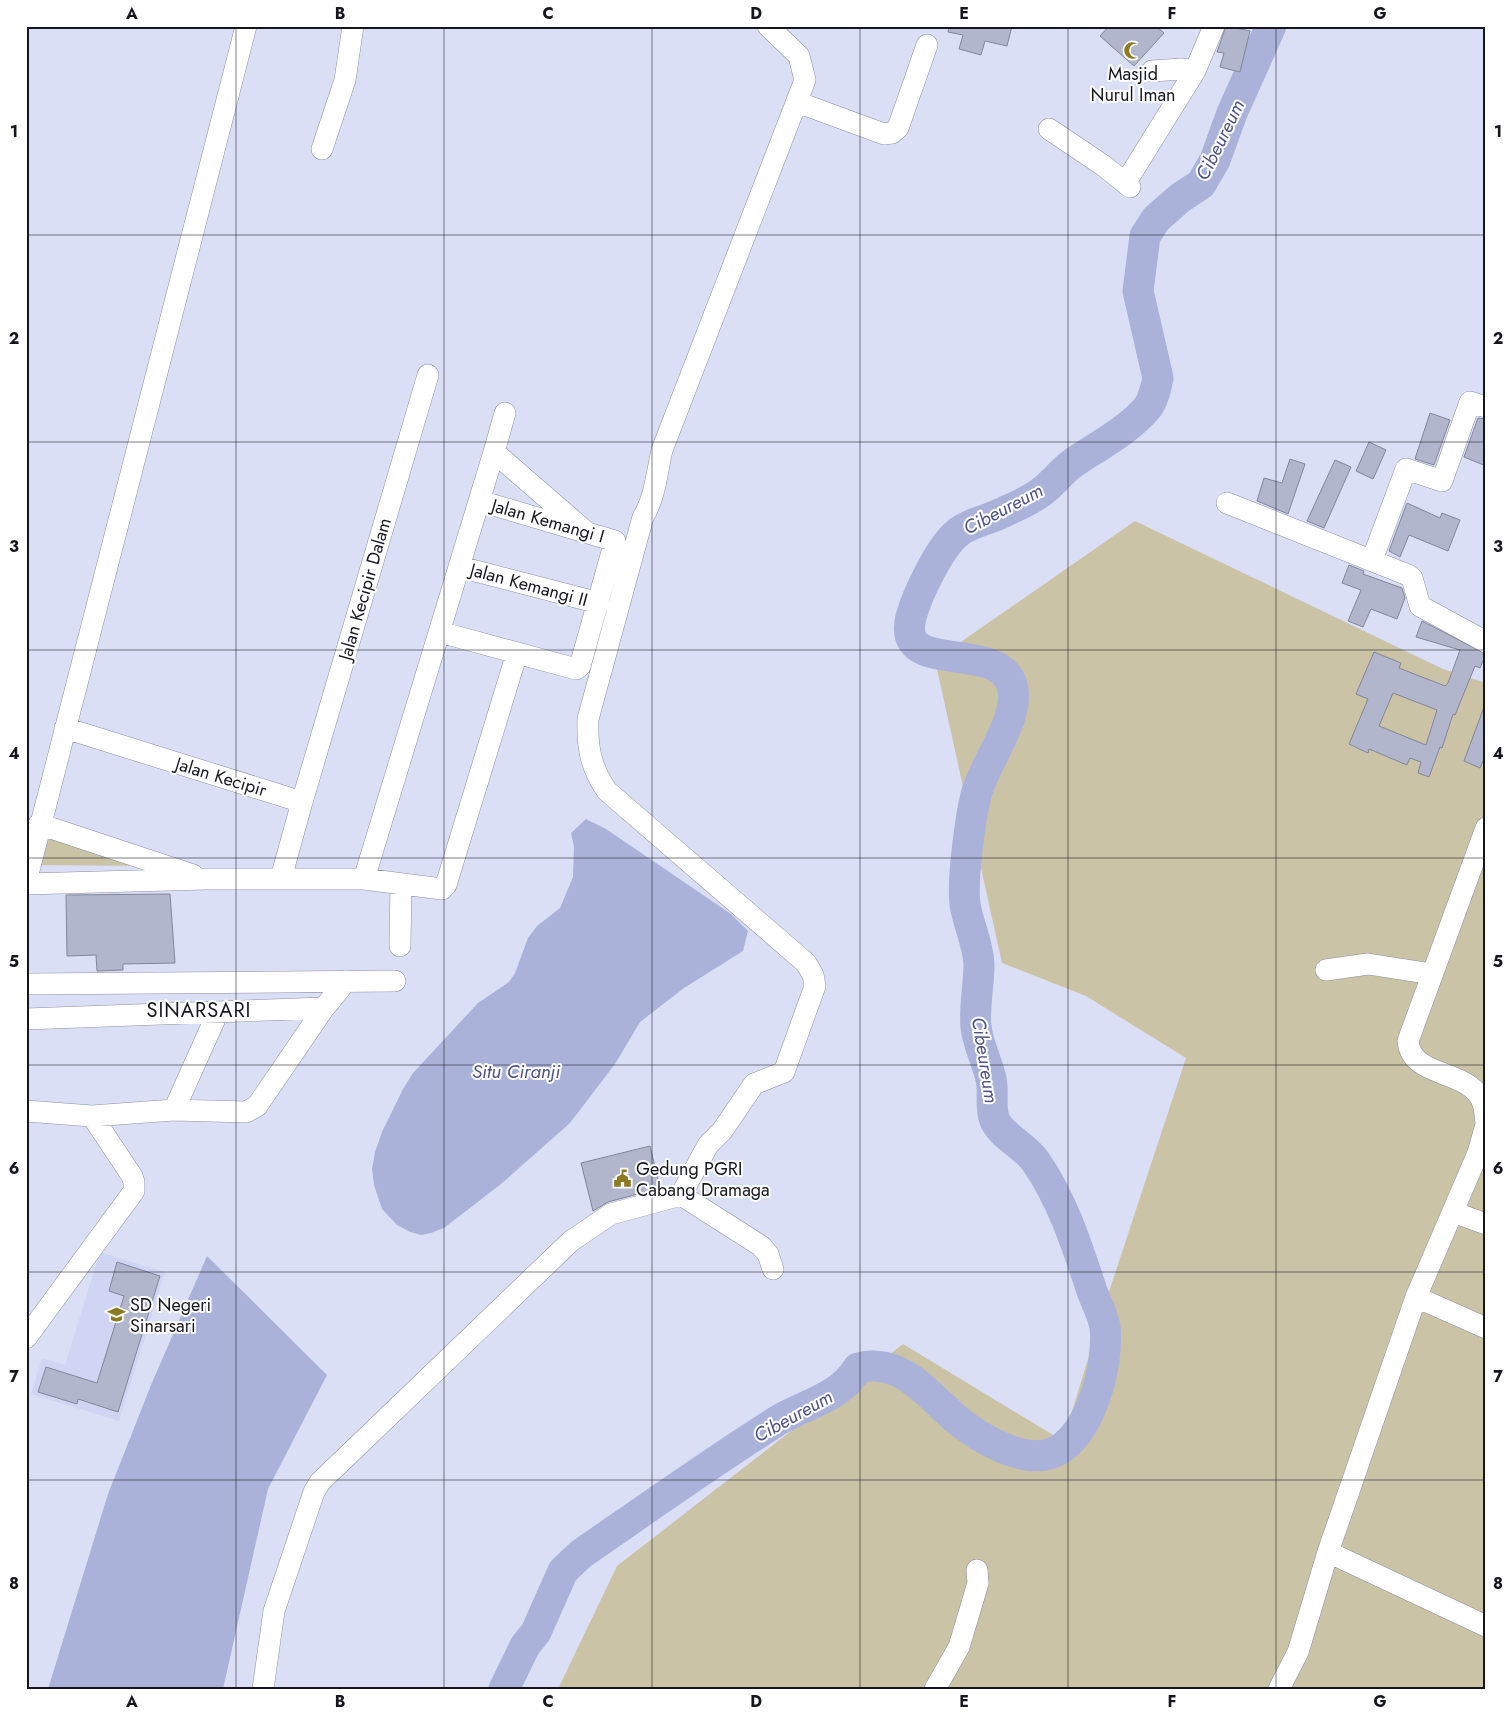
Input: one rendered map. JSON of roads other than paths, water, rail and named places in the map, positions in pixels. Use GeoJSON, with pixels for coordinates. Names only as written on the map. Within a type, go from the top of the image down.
{"type":"FeatureCollection","features":[{"type":"Feature","properties":{"kind":"street"},"geometry":{"type":"LineString","coordinates":[[246,26],[39,824],[26,883],[281,878],[364,879],[439,889],[446,885],[517,653]]}},
{"type":"Feature","properties":{"kind":"street"},"geometry":{"type":"LineString","coordinates":[[322,149],[346,80],[354,26]]}},
{"type":"Feature","properties":{"kind":"street"},"geometry":{"type":"LineString","coordinates":[[263,1689],[269,1638],[279,1594],[314,1492],[320,1482],[571,1241],[611,1214],[681,1195],[708,1145],[722,1131],[754,1084],[784,1072],[815,986],[813,975],[806,963],[607,791],[590,761],[588,742],[588,719],[643,518],[648,510],[662,450],[805,80],[799,56],[768,26]]}},
{"type":"Feature","properties":{"kind":"street"},"geometry":{"type":"LineString","coordinates":[[1049,129],[1128,184],[1195,71],[1214,26]]}},
{"type":"Feature","properties":{"kind":"street"},"geometry":{"type":"LineString","coordinates":[[798,102],[884,134],[892,134],[898,128],[927,45]]}},
{"type":"Feature","properties":{"kind":"street"},"geometry":{"type":"LineString","coordinates":[[1152,71],[1181,68],[1195,71]]}},
{"type":"Feature","properties":{"kind":"street","name":"Jalan Kecipir Dalam"},"geometry":{"type":"LineString","coordinates":[[302,802],[428,375]]}},
{"type":"Feature","properties":{"kind":"street"},"geometry":{"type":"LineString","coordinates":[[1372,560],[1406,469],[1442,481],[1470,402],[1486,407]]}},
{"type":"Feature","properties":{"kind":"street"},"geometry":{"type":"LineString","coordinates":[[364,879],[480,501],[505,413]]}},
{"type":"Feature","properties":{"kind":"street"},"geometry":{"type":"LineString","coordinates":[[494,452],[585,530]]}},
{"type":"Feature","properties":{"kind":"street","name":"Jalan Kemangi I"},"geometry":{"type":"LineString","coordinates":[[480,501],[585,530],[615,541],[599,603]]}},
{"type":"Feature","properties":{"kind":"street"},"geometry":{"type":"LineString","coordinates":[[1227,503],[1372,560],[1412,578],[1420,606],[1486,642]]}},
{"type":"Feature","properties":{"kind":"street","name":"Jalan Kemangi II"},"geometry":{"type":"LineString","coordinates":[[460,567],[599,603]]}},
{"type":"Feature","properties":{"kind":"street"},"geometry":{"type":"LineString","coordinates":[[440,632],[578,668],[599,603]]}},
{"type":"Feature","properties":{"kind":"street","name":"Jalan Kecipir"},"geometry":{"type":"LineString","coordinates":[[65,728],[302,802]]}},
{"type":"Feature","properties":{"kind":"street"},"geometry":{"type":"LineString","coordinates":[[281,878],[302,802]]}},
{"type":"Feature","properties":{"kind":"street"},"geometry":{"type":"LineString","coordinates":[[39,824],[206,879]]}},
{"type":"Feature","properties":{"kind":"street"},"geometry":{"type":"LineString","coordinates":[[1279,1689],[1298,1652],[1328,1552],[1416,1297],[1453,1212],[1482,1155],[1486,1124],[1476,1082],[1420,1063],[1409,1054],[1408,1041],[1486,828]]}},
{"type":"Feature","properties":{"kind":"street"},"geometry":{"type":"LineString","coordinates":[[400,946],[401,884]]}},
{"type":"Feature","properties":{"kind":"street"},"geometry":{"type":"LineString","coordinates":[[1326,970],[1368,964],[1432,974]]}},
{"type":"Feature","properties":{"kind":"street"},"geometry":{"type":"LineString","coordinates":[[26,1111],[92,1116],[174,1110],[246,1112],[252,1110],[324,1008],[346,981]]}},
{"type":"Feature","properties":{"kind":"street"},"geometry":{"type":"LineString","coordinates":[[26,984],[394,981]]}},
{"type":"Feature","properties":{"kind":"street"},"geometry":{"type":"LineString","coordinates":[[26,1019],[324,1008]]}},
{"type":"Feature","properties":{"kind":"street"},"geometry":{"type":"LineString","coordinates":[[174,1110],[218,1012]]}},
{"type":"Feature","properties":{"kind":"street"},"geometry":{"type":"LineString","coordinates":[[26,1338],[134,1191],[132,1176],[92,1116]]}},
{"type":"Feature","properties":{"kind":"street"},"geometry":{"type":"LineString","coordinates":[[681,1195],[761,1246],[768,1254],[773,1268]]}},
{"type":"Feature","properties":{"kind":"street"},"geometry":{"type":"LineString","coordinates":[[1453,1212],[1486,1224]]}},
{"type":"Feature","properties":{"kind":"street"},"geometry":{"type":"LineString","coordinates":[[1416,1297],[1486,1328]]}},
{"type":"Feature","properties":{"kind":"street"},"geometry":{"type":"LineString","coordinates":[[1328,1552],[1486,1626]]}},
{"type":"Feature","properties":{"kind":"street"},"geometry":{"type":"LineString","coordinates":[[935,1689],[959,1646],[978,1583],[976,1570]]}},
{"type":"Feature","properties":{"kind":"water","name":"Situ Ciranji"},"geometry":{"type":"Polygon","coordinates":[[[586,819],[606,829],[731,914],[748,931],[743,951],[684,988],[640,1022],[615,1064],[570,1123],[501,1184],[444,1228],[421,1235],[410,1232],[397,1225],[382,1209],[374,1185],[372,1169],[375,1152],[382,1132],[413,1073],[478,1003],[509,982],[515,973],[528,938],[537,926],[560,908],[573,877],[574,847],[571,833],[586,819]]]}},
{"type":"Feature","properties":{"kind":"water"},"geometry":{"type":"Polygon","coordinates":[[[207,1256],[327,1375],[268,1489],[223,1689],[48,1689],[108,1494],[151,1385],[207,1256]]]}},
{"type":"Feature","properties":{"kind":"waterway","name":"Cibeureum"},"geometry":{"type":"LineString","coordinates":[[504,1689],[525,1646],[536,1632],[563,1571],[581,1554],[777,1421],[842,1387],[858,1368],[873,1366],[887,1368],[900,1373],[924,1389],[956,1419],[977,1434],[1017,1453],[1043,1455],[1055,1452],[1068,1443],[1088,1415],[1095,1397],[1104,1360],[1104,1322],[1062,1208],[1046,1177],[1032,1156],[1001,1130],[994,1118],[991,1079],[976,1027],[979,964],[965,904],[967,850],[976,795],[1012,711],[1014,697],[1012,685],[1003,671],[988,663],[932,653],[918,647],[910,636],[911,617],[929,574],[942,551],[955,535],[966,527],[998,515],[1036,496],[1069,466],[1123,430],[1148,407],[1156,389],[1158,378],[1138,291],[1145,236],[1156,219],[1180,198],[1201,184],[1215,160],[1232,113],[1271,26]]}},
{"type":"Feature","properties":{"kind":"place","name":"Masjid Nurul Iman"},"geometry":{"type":"Point","coordinates":[1133,51]}},
{"type":"Feature","properties":{"kind":"place","name":"Gedung PGRI Cabang Dramaga"},"geometry":{"type":"Point","coordinates":[622,1179]}},
{"type":"Feature","properties":{"kind":"place","name":"SD Negeri Sinarsari"},"geometry":{"type":"Point","coordinates":[116,1315]}},
{"type":"Feature","properties":{"kind":"district","name":"SINARSARI"},"geometry":{"type":"Point","coordinates":[199,1010]}}]}
